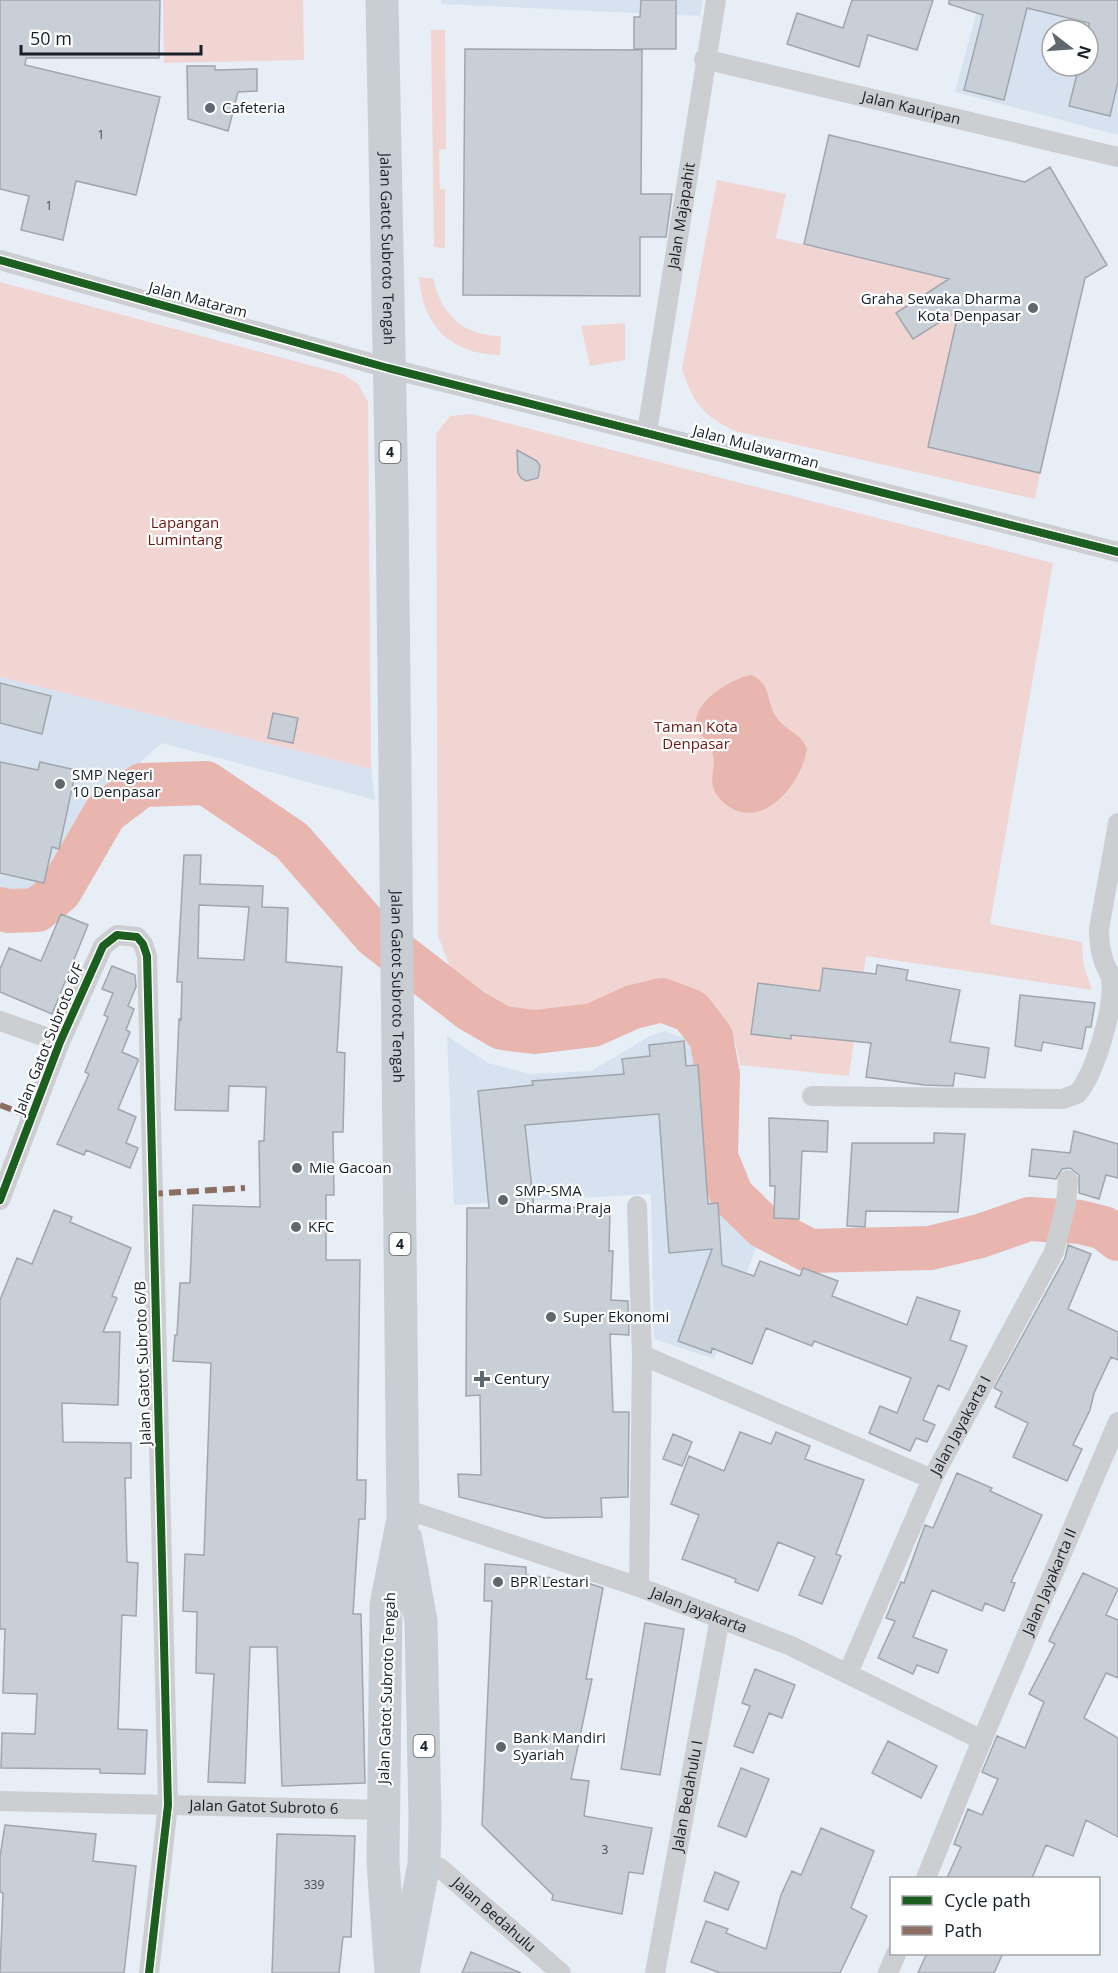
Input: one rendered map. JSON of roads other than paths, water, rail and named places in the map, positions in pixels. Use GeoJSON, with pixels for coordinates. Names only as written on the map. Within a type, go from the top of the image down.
{"type":"FeatureCollection","features":[{"type":"Feature","properties":{"kind":"highway","name":"Jalan Gatot Subroto Tengah"},"geometry":{"type":"LineString","coordinates":[[382,0],[392,501],[402,1514],[386,1605],[383,1863],[391,1973]]}},
{"type":"Feature","properties":{"kind":"highway","name":"4"},"geometry":{"type":"LineString","coordinates":[[402,1514],[421,1621],[426,1818],[424,1864],[403,1973]]}},
{"type":"Feature","properties":{"kind":"street","name":"Jalan Majapahit"},"geometry":{"type":"LineString","coordinates":[[647,432],[690,173],[704,59],[716,0]]}},
{"type":"Feature","properties":{"kind":"street","name":"Jalan Kauripan"},"geometry":{"type":"LineString","coordinates":[[704,59],[1118,157]]}},
{"type":"Feature","properties":{"kind":"street","name":"Jalan Mataram"},"geometry":{"type":"LineString","coordinates":[[0,260],[388,368]]}},
{"type":"Feature","properties":{"kind":"street","name":"Jalan Mulawarman"},"geometry":{"type":"LineString","coordinates":[[388,368],[1118,552]]}},
{"type":"Feature","properties":{"kind":"street"},"geometry":{"type":"LineString","coordinates":[[812,1096],[1062,1099],[1073,1096],[1082,1089],[1109,1019],[1113,996],[1114,978],[1104,962],[1099,930],[1118,823]]}},
{"type":"Feature","properties":{"kind":"street","name":"Jalan Gatot Subroto 6/F"},"geometry":{"type":"LineString","coordinates":[[0,1200],[60,1042],[103,946],[112,937],[124,935]]}},
{"type":"Feature","properties":{"kind":"street","name":"Jalan Gatot Subroto 6/B"},"geometry":{"type":"LineString","coordinates":[[124,935],[137,937],[143,944],[147,956],[168,1805]]}},
{"type":"Feature","properties":{"kind":"street"},"geometry":{"type":"LineString","coordinates":[[0,1021],[60,1042]]}},
{"type":"Feature","properties":{"kind":"street","name":"Jalan Jayakarta I"},"geometry":{"type":"LineString","coordinates":[[848,1673],[932,1479],[1057,1243],[1066,1204],[1068,1180]]}},
{"type":"Feature","properties":{"kind":"street"},"geometry":{"type":"LineString","coordinates":[[637,1206],[642,1355],[639,1587]]}},
{"type":"Feature","properties":{"kind":"street"},"geometry":{"type":"LineString","coordinates":[[642,1355],[932,1479]]}},
{"type":"Feature","properties":{"kind":"street","name":"Jalan Jayakarta II"},"geometry":{"type":"LineString","coordinates":[[926,1877],[982,1740],[1118,1422]]}},
{"type":"Feature","properties":{"kind":"street","name":"Jalan Jayakarta"},"geometry":{"type":"LineString","coordinates":[[402,1514],[639,1587],[720,1618],[791,1646],[982,1740]]}},
{"type":"Feature","properties":{"kind":"street","name":"Jalan Bedahulu I"},"geometry":{"type":"LineString","coordinates":[[656,1973],[720,1618]]}},
{"type":"Feature","properties":{"kind":"street","name":"Jalan Gatot Subroto 6"},"geometry":{"type":"LineString","coordinates":[[0,1801],[384,1810]]}},
{"type":"Feature","properties":{"kind":"street"},"geometry":{"type":"LineString","coordinates":[[149,1973],[168,1805]]}},
{"type":"Feature","properties":{"kind":"street","name":"Jalan Bedahulu"},"geometry":{"type":"LineString","coordinates":[[424,1864],[440,1868],[561,1973]]}},
{"type":"Feature","properties":{"kind":"street"},"geometry":{"type":"LineString","coordinates":[[888,1973],[895,1955]]}},
{"type":"Feature","properties":{"kind":"waterway"},"geometry":{"type":"LineString","coordinates":[[0,909],[37,910],[60,891],[105,813],[142,785],[206,783],[292,841],[375,936],[471,1010],[502,1028],[535,1032],[593,1025],[633,1007],[662,1000],[691,1011],[711,1037],[718,1075],[716,1157],[732,1196],[764,1227],[810,1251],[930,1248],[980,1236],[1029,1219],[1080,1222],[1104,1228],[1118,1239]]}},
{"type":"Feature","properties":{"kind":"place","name":"Cafeteria"},"geometry":{"type":"Point","coordinates":[210,108]}},
{"type":"Feature","properties":{"kind":"place","name":"Graha Sewaka Dharma Kota Denpasar"},"geometry":{"type":"Point","coordinates":[1033,308]}},
{"type":"Feature","properties":{"kind":"place","name":"SMP Negeri 10 Denpasar"},"geometry":{"type":"Point","coordinates":[60,784]}},
{"type":"Feature","properties":{"kind":"place","name":"Mie Gacoan"},"geometry":{"type":"Point","coordinates":[297,1168]}},
{"type":"Feature","properties":{"kind":"place","name":"SMP-SMA Dharma Praja"},"geometry":{"type":"Point","coordinates":[503,1200]}},
{"type":"Feature","properties":{"kind":"place","name":"KFC"},"geometry":{"type":"Point","coordinates":[296,1227]}},
{"type":"Feature","properties":{"kind":"place","name":"Super Ekonomi"},"geometry":{"type":"Point","coordinates":[551,1317]}},
{"type":"Feature","properties":{"kind":"place","name":"Century"},"geometry":{"type":"Point","coordinates":[482,1379]}},
{"type":"Feature","properties":{"kind":"place","name":"BPR Lestari"},"geometry":{"type":"Point","coordinates":[498,1582]}},
{"type":"Feature","properties":{"kind":"place","name":"Bank Mandiri Syariah"},"geometry":{"type":"Point","coordinates":[501,1747]}},
{"type":"Feature","properties":{"kind":"park label","name":"Lapangan Lumintang"},"geometry":{"type":"Point","coordinates":[185,532]}},
{"type":"Feature","properties":{"kind":"park label","name":"Taman Kota Denpasar"},"geometry":{"type":"Point","coordinates":[696,736]}}]}
